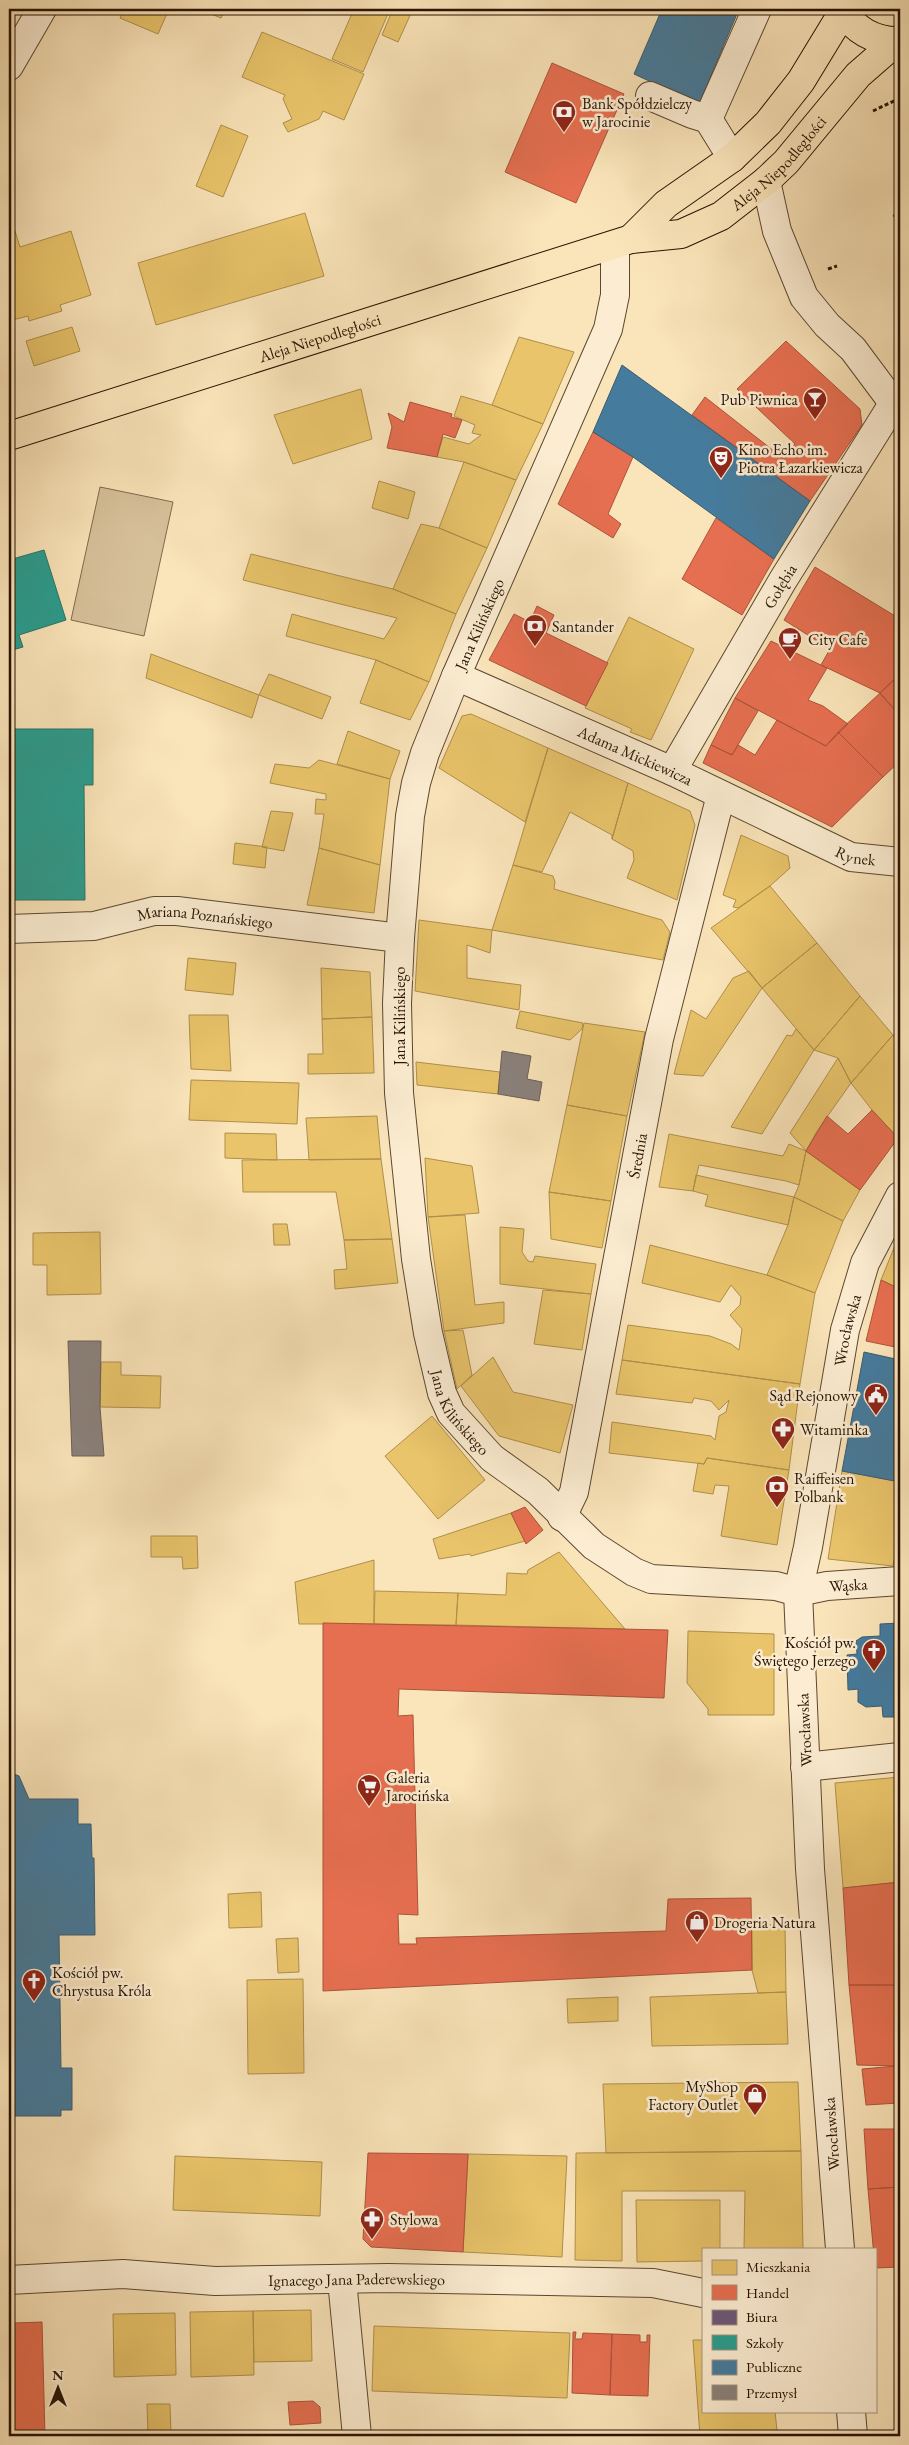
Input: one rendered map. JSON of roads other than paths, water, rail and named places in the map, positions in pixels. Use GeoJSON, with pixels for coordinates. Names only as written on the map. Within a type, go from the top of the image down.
{"type":"FeatureCollection","features":[{"type":"Feature","properties":{"kind":"main road"},"geometry":{"type":"LineString","coordinates":[[842,10],[853,24],[871,36],[899,41]]}},
{"type":"Feature","properties":{"kind":"main road","name":"Aleja Niepodległości"},"geometry":{"type":"LineString","coordinates":[[623,242],[666,204],[732,158],[768,123],[801,81],[842,10]]}},
{"type":"Feature","properties":{"kind":"main road","name":"Aleja Niepodległości"},"geometry":{"type":"LineString","coordinates":[[9,436],[623,242],[682,234],[721,216],[766,181],[811,135],[858,75],[899,41]]}},
{"type":"Feature","properties":{"kind":"street"},"geometry":{"type":"LineString","coordinates":[[9,66],[42,9]]}},
{"type":"Feature","properties":{"kind":"street"},"geometry":{"type":"LineString","coordinates":[[708,119],[757,9]]}},
{"type":"Feature","properties":{"kind":"street"},"geometry":{"type":"LineString","coordinates":[[650,96],[708,119],[732,158]]}},
{"type":"Feature","properties":{"kind":"street"},"geometry":{"type":"LineString","coordinates":[[766,181],[776,231],[804,297],[827,325],[853,350],[870,370],[896,408]]}},
{"type":"Feature","properties":{"kind":"street","name":"Jana Kilińskiego"},"geometry":{"type":"LineString","coordinates":[[623,242],[608,328],[456,676],[425,753],[416,783],[410,816],[400,938],[398,1003],[399,1093],[402,1136],[416,1259],[428,1333],[442,1393],[451,1413],[492,1458],[538,1491],[562,1517],[594,1546],[614,1560],[651,1579],[776,1586],[798,1592]]}},
{"type":"Feature","properties":{"kind":"street","name":"Gołębia"},"geometry":{"type":"LineString","coordinates":[[672,771],[783,580],[896,408]]}},
{"type":"Feature","properties":{"kind":"street","name":"Adama Mickiewicza"},"geometry":{"type":"LineString","coordinates":[[456,676],[672,771],[813,839]]}},
{"type":"Feature","properties":{"kind":"street","name":"Średnia"},"geometry":{"type":"LineString","coordinates":[[562,1517],[574,1492],[659,1039],[721,795]]}},
{"type":"Feature","properties":{"kind":"street","name":"Rynek"},"geometry":{"type":"LineString","coordinates":[[813,839],[851,857],[900,862]]}},
{"type":"Feature","properties":{"kind":"street","name":"Mariana Poznańskiego"},"geometry":{"type":"LineString","coordinates":[[9,929],[94,926],[154,912],[176,911],[400,938]]}},
{"type":"Feature","properties":{"kind":"street","name":"Wrocławska"},"geometry":{"type":"LineString","coordinates":[[840,2248],[810,1869],[798,1592],[808,1547],[845,1330],[865,1263],[900,1196]]}},
{"type":"Feature","properties":{"kind":"street","name":"Wąska"},"geometry":{"type":"LineString","coordinates":[[798,1592],[827,1586],[900,1581]]}},
{"type":"Feature","properties":{"kind":"street"},"geometry":{"type":"LineString","coordinates":[[806,1767],[900,1757]]}},
{"type":"Feature","properties":{"kind":"street","name":"Ignacego Jana Paderewskiego"},"geometry":{"type":"LineString","coordinates":[[9,2280],[123,2274],[215,2281],[388,2278],[653,2283],[702,2293]]}},
{"type":"Feature","properties":{"kind":"street"},"geometry":{"type":"LineString","coordinates":[[342,2280],[356,2436]]}},
{"type":"Feature","properties":{"kind":"street"},"geometry":{"type":"LineString","coordinates":[[851,2412],[853,2436]]}},
{"type":"Feature","properties":{"kind":"place","name":"Bank Spółdzielczy w Jarocinie"},"geometry":{"type":"Point","coordinates":[564,133]}},
{"type":"Feature","properties":{"kind":"place","name":"Pub Piwnica"},"geometry":{"type":"Point","coordinates":[815,420]}},
{"type":"Feature","properties":{"kind":"place","name":"Kino Echo im. Piotra Łazarkiewicza"},"geometry":{"type":"Point","coordinates":[721,479]}},
{"type":"Feature","properties":{"kind":"place","name":"Santander"},"geometry":{"type":"Point","coordinates":[535,647]}},
{"type":"Feature","properties":{"kind":"place","name":"City Cafe"},"geometry":{"type":"Point","coordinates":[790,660]}},
{"type":"Feature","properties":{"kind":"place","name":"Sąd Rejonowy"},"geometry":{"type":"Point","coordinates":[876,1416]}},
{"type":"Feature","properties":{"kind":"place","name":"Witaminka"},"geometry":{"type":"Point","coordinates":[783,1450]}},
{"type":"Feature","properties":{"kind":"place","name":"Raiffeisen Polbank"},"geometry":{"type":"Point","coordinates":[777,1508]}},
{"type":"Feature","properties":{"kind":"place","name":"Kościół pw. Świętego Jerzego"},"geometry":{"type":"Point","coordinates":[874,1672]}},
{"type":"Feature","properties":{"kind":"place","name":"Galeria Jarocińska"},"geometry":{"type":"Point","coordinates":[369,1807]}},
{"type":"Feature","properties":{"kind":"place","name":"Drogeria Natura"},"geometry":{"type":"Point","coordinates":[697,1943]}},
{"type":"Feature","properties":{"kind":"place","name":"Kościół pw. Chrystusa Króla"},"geometry":{"type":"Point","coordinates":[34,2002]}},
{"type":"Feature","properties":{"kind":"place","name":"MyShop Factory Outlet"},"geometry":{"type":"Point","coordinates":[755,2116]}},
{"type":"Feature","properties":{"kind":"place","name":"Stylowa"},"geometry":{"type":"Point","coordinates":[372,2240]}}]}
